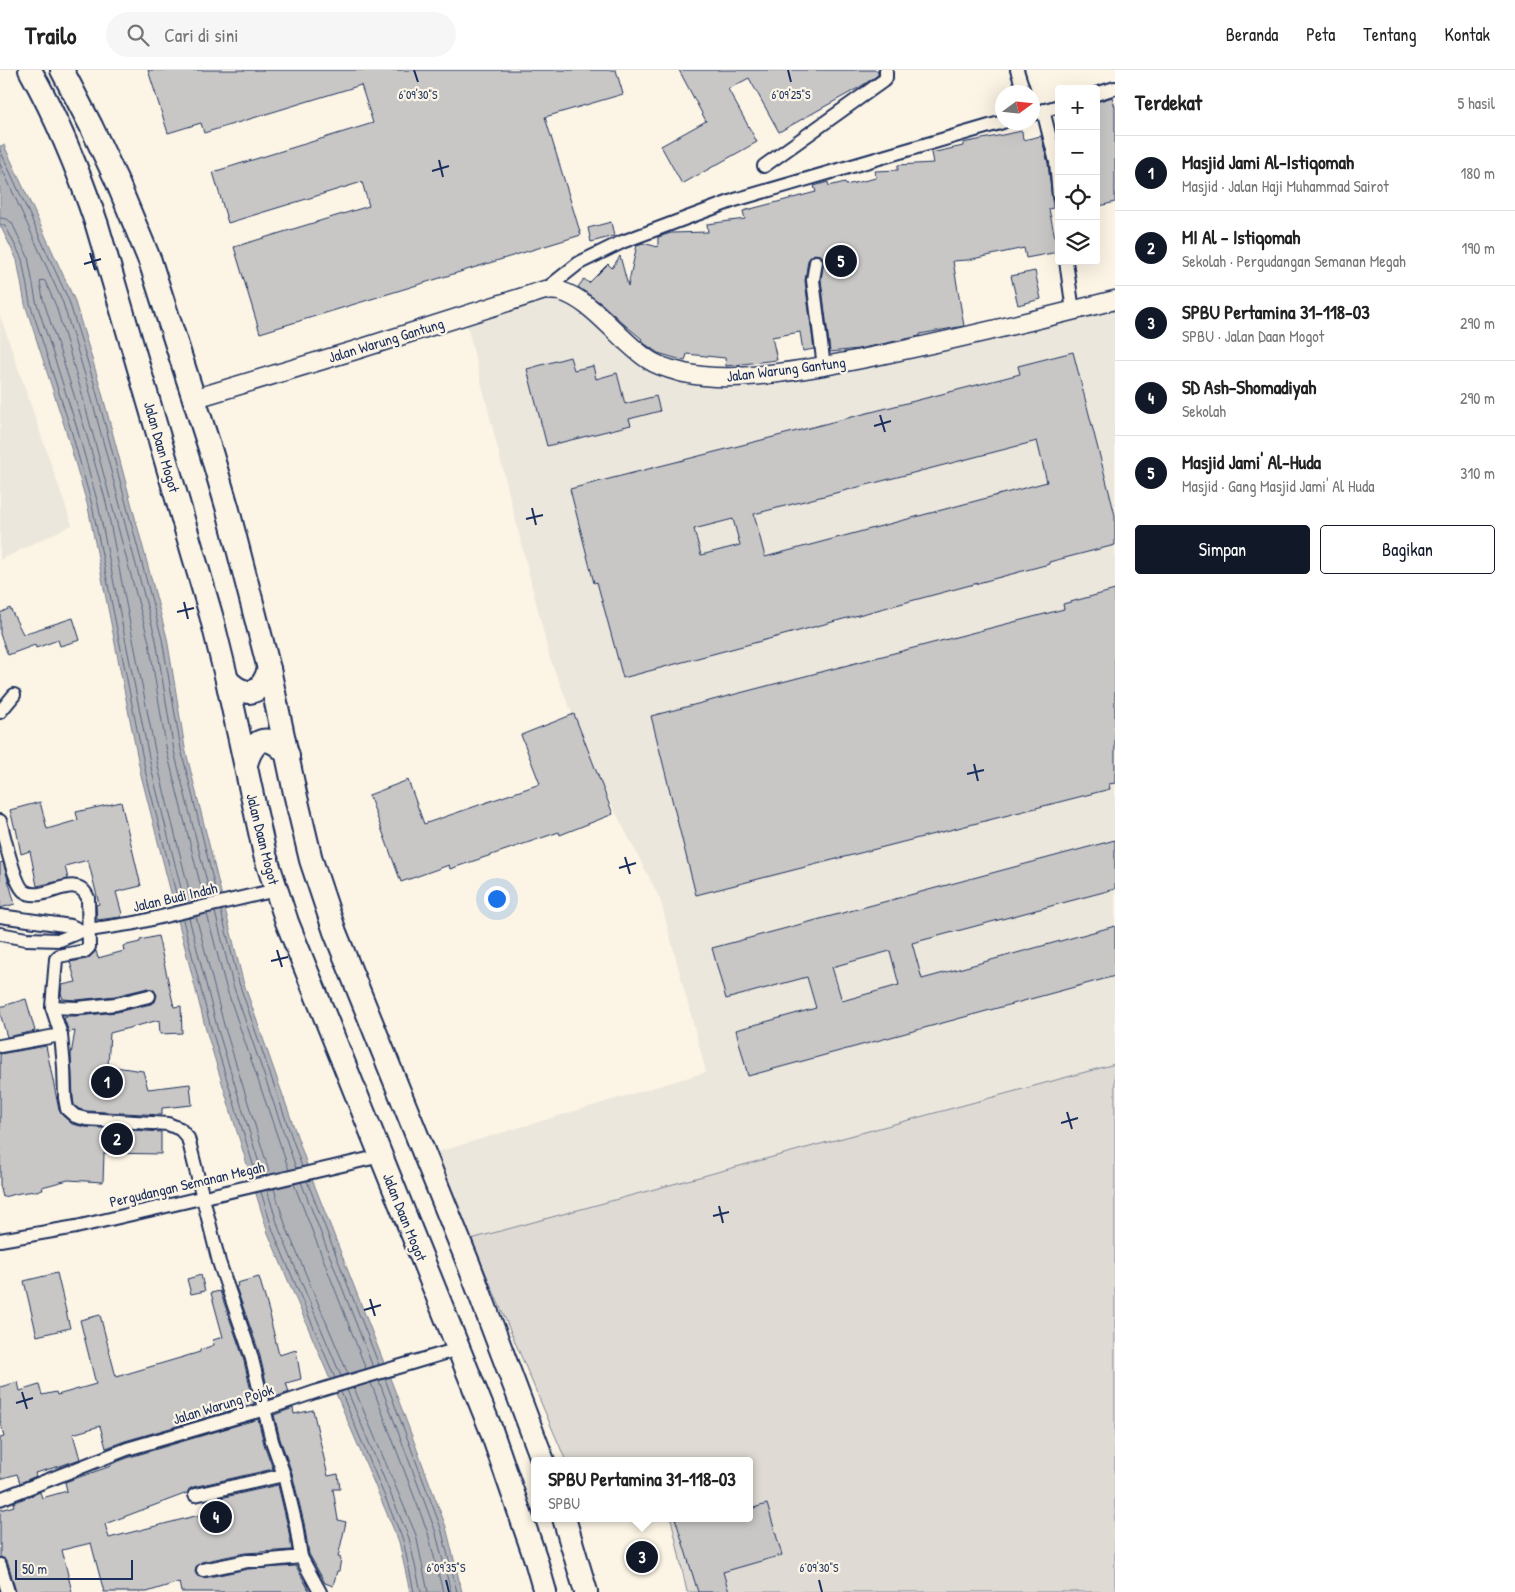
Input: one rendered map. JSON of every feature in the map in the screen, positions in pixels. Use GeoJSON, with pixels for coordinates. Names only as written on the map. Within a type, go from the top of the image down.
{"type":"FeatureCollection","features":[{"type":"Feature","properties":{"kind":"highway","name":"Jalan Daan Mogot"},"geometry":{"type":"LineString","coordinates":[[30,70],[66,140],[97,225],[195,558],[227,680],[266,855],[276,890],[287,922],[490,1427],[516,1500],[545,1592]]}},
{"type":"Feature","properties":{"kind":"highway"},"geometry":{"type":"LineString","coordinates":[[62,70],[96,134],[146,252],[193,399],[228,510],[269,670],[288,755],[294,793],[311,860],[335,932],[468,1265],[541,1457]]}},
{"type":"Feature","properties":{"kind":"highway"},"geometry":{"type":"LineString","coordinates":[[227,680],[242,692],[252,692],[261,687],[269,670]]}},
{"type":"Feature","properties":{"kind":"highway"},"geometry":{"type":"LineString","coordinates":[[246,764],[253,746],[263,741],[273,741],[281,746],[288,755]]}},
{"type":"Feature","properties":{"kind":"highway"},"geometry":{"type":"LineString","coordinates":[[565,1522],[586,1592]]}},
{"type":"Feature","properties":{"kind":"street"},"geometry":{"type":"LineString","coordinates":[[764,166],[883,81],[886,78],[886,70]]}},
{"type":"Feature","properties":{"kind":"street"},"geometry":{"type":"LineString","coordinates":[[1017,70],[1022,85]]}},
{"type":"Feature","properties":{"kind":"street"},"geometry":{"type":"LineString","coordinates":[[1100,93],[1115,88]]}},
{"type":"Feature","properties":{"kind":"street"},"geometry":{"type":"LineString","coordinates":[[1040,111],[1055,107]]}},
{"type":"Feature","properties":{"kind":"street"},"geometry":{"type":"LineString","coordinates":[[1040,118],[1056,162],[1057,175]]}},
{"type":"Feature","properties":{"kind":"street"},"geometry":{"type":"LineString","coordinates":[[545,290],[580,263],[622,242],[735,200],[995,125]]}},
{"type":"Feature","properties":{"kind":"street"},"geometry":{"type":"LineString","coordinates":[[816,262],[813,280],[824,367]]}},
{"type":"Feature","properties":{"kind":"street"},"geometry":{"type":"LineString","coordinates":[[1067,265],[1073,311]]}},
{"type":"Feature","properties":{"kind":"street","name":"Jalan Warung Gantung"},"geometry":{"type":"LineString","coordinates":[[193,399],[545,290],[558,291],[570,295],[585,304],[637,353],[651,362],[671,370],[694,375],[734,377],[824,367],[988,332],[1115,300]]}},
{"type":"Feature","properties":{"kind":"street"},"geometry":{"type":"LineString","coordinates":[[0,712],[14,695]]}},
{"type":"Feature","properties":{"kind":"street"},"geometry":{"type":"LineString","coordinates":[[0,821],[18,881],[25,891],[37,895],[71,886],[85,891],[88,898],[86,930],[88,950],[59,956],[56,959],[52,1007],[61,1035],[65,1098],[68,1109],[75,1116],[86,1119],[168,1124],[180,1128],[188,1138],[219,1262],[251,1355],[272,1441],[284,1475],[296,1525],[301,1557],[320,1592]]}},
{"type":"Feature","properties":{"kind":"street","name":"Jalan Budi Indah"},"geometry":{"type":"LineString","coordinates":[[0,934],[26,939],[60,940],[86,930],[135,923],[276,890]]}},
{"type":"Feature","properties":{"kind":"street","name":"Jalan Budi Indah"},"geometry":{"type":"LineString","coordinates":[[0,916],[65,925],[86,930]]}},
{"type":"Feature","properties":{"kind":"street"},"geometry":{"type":"LineString","coordinates":[[52,1007],[77,1008],[116,1004],[149,996]]}},
{"type":"Feature","properties":{"kind":"street"},"geometry":{"type":"LineString","coordinates":[[0,1046],[61,1035]]}},
{"type":"Feature","properties":{"kind":"street","name":"Pergudangan Semanan Megah"},"geometry":{"type":"LineString","coordinates":[[0,1240],[76,1227],[381,1156]]}},
{"type":"Feature","properties":{"kind":"street","name":"Jalan Warung Pojok"},"geometry":{"type":"LineString","coordinates":[[0,1499],[128,1449],[458,1349]]}},
{"type":"Feature","properties":{"kind":"street"},"geometry":{"type":"LineString","coordinates":[[195,1495],[284,1475]]}},
{"type":"Feature","properties":{"kind":"street"},"geometry":{"type":"LineString","coordinates":[[203,1570],[246,1561],[301,1557]]}},
{"type":"Feature","properties":{"kind":"street"},"geometry":{"type":"LineString","coordinates":[[0,1565],[8,1592]]}},
{"type":"Feature","properties":{"kind":"shaded area"},"geometry":{"type":"Polygon","coordinates":[[[557,294],[579,308],[638,362],[731,381],[1115,301],[1115,1064],[471,1239],[434,1153],[706,1072],[660,899],[597,776],[550,659],[467,325],[505,309],[557,294]]]}},
{"type":"Feature","properties":{"kind":"shaded area"},"geometry":{"type":"Polygon","coordinates":[[[0,315],[72,525],[0,560],[0,315]]]}},
{"type":"Feature","properties":{"kind":"shaded area"},"geometry":{"type":"Polygon","coordinates":[[[1115,1064],[1115,1592],[687,1592],[672,1522],[753,1522],[753,1457],[564,1457],[471,1239],[1115,1064]]]}},
{"type":"Feature","properties":{"kind":"water"},"geometry":{"type":"Polygon","coordinates":[[[4,145],[74,299],[99,382],[167,638],[185,748],[243,981],[312,1179],[446,1527],[462,1592],[410,1592],[399,1542],[268,1233],[206,1030],[141,775],[88,507],[66,431],[25,304],[17,260],[0,225],[0,146],[4,145]]]}},
{"type":"Feature","properties":{"kind":"building"},"geometry":{"type":"Polygon","coordinates":[[[148,70],[616,70],[623,94],[545,117],[581,235],[260,333],[234,247],[369,206],[362,182],[228,223],[213,172],[373,123],[361,85],[204,133],[201,123],[168,133],[148,70]]]}},
{"type":"Feature","properties":{"kind":"building"},"geometry":{"type":"Polygon","coordinates":[[[679,70],[878,70],[878,75],[779,132],[749,78],[728,89],[757,142],[682,184],[661,146],[706,121],[679,70]]]}},
{"type":"Feature","properties":{"kind":"building"},"geometry":{"type":"Polygon","coordinates":[[[1112,97],[1115,107],[1115,202],[1100,206],[1100,130],[1100,101],[1112,97]]]}},
{"type":"Feature","properties":{"kind":"building"},"geometry":{"type":"Polygon","coordinates":[[[1022,131],[1023,140],[1041,136],[1048,163],[1053,208],[1049,209],[1055,238],[1055,253],[1026,258],[1024,248],[968,260],[953,261],[964,326],[920,334],[920,336],[858,349],[830,352],[821,280],[824,260],[821,255],[814,254],[808,260],[805,281],[814,349],[803,351],[800,332],[772,337],[777,360],[726,366],[725,358],[687,354],[685,361],[658,353],[641,341],[642,339],[602,304],[578,287],[584,279],[589,283],[608,264],[612,268],[620,256],[628,286],[637,245],[643,243],[658,247],[658,237],[671,233],[708,232],[707,224],[745,219],[743,211],[816,192],[814,186],[828,182],[829,186],[845,182],[846,185],[876,178],[875,171],[898,170],[898,165],[933,163],[931,153],[963,146],[963,143],[1022,131]]]}},
{"type":"Feature","properties":{"kind":"building"},"geometry":{"type":"Polygon","coordinates":[[[611,222],[614,236],[591,242],[588,228],[611,222]]]}},
{"type":"Feature","properties":{"kind":"building"},"geometry":{"type":"Polygon","coordinates":[[[1035,271],[1041,299],[1018,305],[1011,276],[1035,271]]]}},
{"type":"Feature","properties":{"kind":"building"},"geometry":{"type":"Polygon","coordinates":[[[1073,352],[1115,515],[1115,545],[623,678],[597,582],[594,583],[570,489],[1020,374],[1018,366],[1073,352]],[[1037,441],[754,514],[765,557],[1047,482],[1037,441]],[[733,519],[694,529],[701,555],[740,545],[733,519]]]}},
{"type":"Feature","properties":{"kind":"building"},"geometry":{"type":"Polygon","coordinates":[[[570,357],[574,370],[593,366],[596,379],[617,373],[625,404],[656,396],[660,411],[629,419],[631,425],[547,446],[527,369],[570,357]]]}},
{"type":"Feature","properties":{"kind":"building"},"geometry":{"type":"Polygon","coordinates":[[[1115,590],[1115,783],[1109,784],[1110,789],[696,895],[651,716],[1064,609],[1063,604],[1115,590]]]}},
{"type":"Feature","properties":{"kind":"building"},"geometry":{"type":"Polygon","coordinates":[[[10,608],[23,634],[73,618],[80,640],[60,646],[58,640],[36,648],[35,645],[8,655],[0,634],[0,613],[10,608]]]}},
{"type":"Feature","properties":{"kind":"building"},"geometry":{"type":"Polygon","coordinates":[[[574,714],[613,814],[560,835],[559,832],[450,869],[449,865],[401,882],[369,795],[408,780],[424,824],[540,784],[521,735],[574,714]]]}},
{"type":"Feature","properties":{"kind":"building"},"geometry":{"type":"Polygon","coordinates":[[[40,802],[47,829],[78,820],[76,812],[121,802],[141,886],[116,892],[122,914],[121,917],[97,920],[96,905],[99,904],[88,860],[65,866],[68,879],[37,886],[30,851],[21,854],[10,810],[40,802]]]}},
{"type":"Feature","properties":{"kind":"building"},"geometry":{"type":"Polygon","coordinates":[[[1115,840],[1115,889],[912,943],[922,979],[1115,926],[1115,976],[748,1076],[736,1030],[816,1008],[807,977],[726,999],[712,948],[1115,840]],[[890,951],[832,967],[842,1001],[899,985],[890,951]]]}},
{"type":"Feature","properties":{"kind":"building"},"geometry":{"type":"Polygon","coordinates":[[[3,862],[15,904],[0,908],[0,863],[3,862]]]}},
{"type":"Feature","properties":{"kind":"building"},"geometry":{"type":"Polygon","coordinates":[[[158,936],[174,1007],[181,1006],[182,1033],[160,1034],[159,1020],[110,1033],[108,1066],[143,1071],[148,1089],[190,1084],[192,1105],[162,1108],[162,1115],[79,1109],[74,1105],[73,1097],[71,1055],[75,1031],[69,1032],[64,1018],[67,1016],[117,1012],[151,1004],[155,1002],[157,995],[154,990],[148,988],[115,996],[77,1000],[63,999],[61,993],[62,985],[76,982],[70,962],[87,959],[96,951],[98,958],[124,951],[123,946],[158,936]]]}},
{"type":"Feature","properties":{"kind":"building"},"geometry":{"type":"Polygon","coordinates":[[[26,999],[35,1031],[7,1037],[0,1007],[26,999]]]}},
{"type":"Feature","properties":{"kind":"building"},"geometry":{"type":"Polygon","coordinates":[[[46,1046],[59,1110],[62,1115],[72,1124],[85,1127],[161,1132],[161,1154],[104,1153],[103,1182],[68,1180],[42,1187],[43,1190],[3,1197],[0,1185],[0,1054],[46,1046]]]}},
{"type":"Feature","properties":{"kind":"building"},"geometry":{"type":"Polygon","coordinates":[[[57,1273],[70,1328],[37,1336],[24,1281],[57,1273]]]}},
{"type":"Feature","properties":{"kind":"building"},"geometry":{"type":"Polygon","coordinates":[[[201,1275],[205,1291],[191,1294],[187,1279],[201,1275]]]}},
{"type":"Feature","properties":{"kind":"building"},"geometry":{"type":"Polygon","coordinates":[[[259,1277],[279,1355],[296,1350],[301,1379],[286,1383],[289,1392],[270,1399],[259,1352],[236,1287],[238,1286],[237,1283],[259,1277]]]}},
{"type":"Feature","properties":{"kind":"building"},"geometry":{"type":"Polygon","coordinates":[[[220,1291],[243,1357],[254,1404],[106,1448],[100,1426],[73,1434],[80,1459],[35,1473],[36,1476],[20,1483],[17,1474],[0,1479],[0,1438],[4,1437],[0,1420],[0,1387],[18,1382],[20,1391],[39,1385],[42,1395],[56,1392],[57,1395],[96,1384],[80,1320],[100,1315],[116,1377],[200,1352],[200,1350],[214,1345],[213,1340],[223,1337],[211,1293],[220,1291]]]}},
{"type":"Feature","properties":{"kind":"building"},"geometry":{"type":"Polygon","coordinates":[[[293,1408],[294,1414],[313,1410],[328,1476],[338,1474],[340,1489],[333,1489],[338,1520],[346,1522],[338,1557],[341,1558],[339,1571],[337,1571],[333,1586],[325,1583],[309,1554],[292,1473],[274,1415],[293,1408]]]}},
{"type":"Feature","properties":{"kind":"building"},"geometry":{"type":"Polygon","coordinates":[[[258,1419],[273,1469],[193,1487],[187,1493],[105,1524],[109,1538],[211,1512],[207,1501],[278,1485],[292,1550],[245,1553],[201,1562],[196,1567],[195,1572],[197,1576],[204,1578],[248,1569],[296,1566],[310,1592],[181,1592],[179,1582],[147,1592],[104,1592],[91,1543],[62,1550],[72,1592],[16,1592],[8,1563],[0,1557],[0,1510],[14,1506],[13,1503],[40,1492],[42,1498],[67,1491],[65,1482],[111,1466],[111,1464],[130,1457],[258,1419]]]}},
{"type":"Feature","properties":{"kind":"building"},"geometry":{"type":"Polygon","coordinates":[[[767,1504],[782,1555],[723,1572],[729,1592],[698,1592],[676,1522],[753,1522],[753,1508],[767,1504]]]}},
{"type":"Feature","properties":{"kind":"place","name":"Masjid Jami' Al-Huda"},"geometry":{"type":"Point","coordinates":[841,261]}},
{"type":"Feature","properties":{"kind":"place","name":"Masjid Jami Al-Istiqomah"},"geometry":{"type":"Point","coordinates":[107,1082]}},
{"type":"Feature","properties":{"kind":"place","name":"MI Al - Istiqomah"},"geometry":{"type":"Point","coordinates":[117,1139]}},
{"type":"Feature","properties":{"kind":"place","name":"SD Ash-Shomadiyah"},"geometry":{"type":"Point","coordinates":[216,1517]}},
{"type":"Feature","properties":{"kind":"place","name":"SPBU Pertamina 31-118-03"},"geometry":{"type":"Point","coordinates":[642,1557]}}]}
